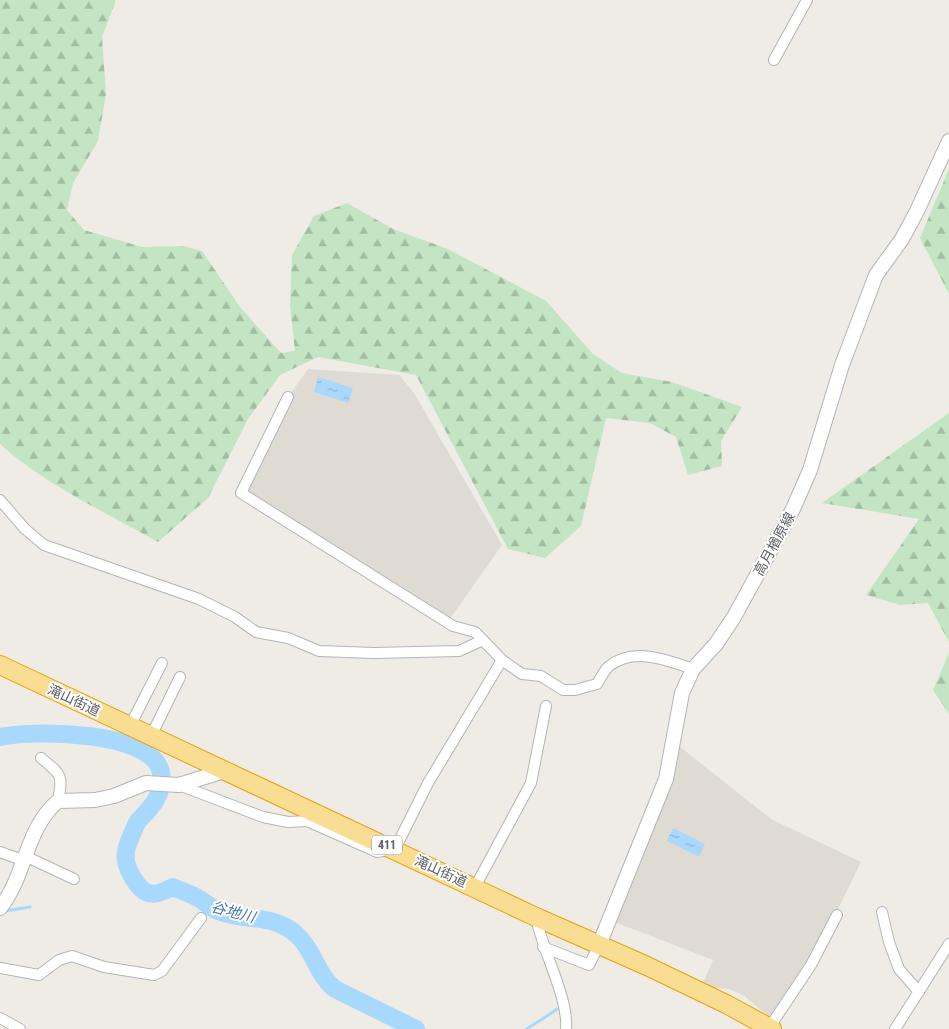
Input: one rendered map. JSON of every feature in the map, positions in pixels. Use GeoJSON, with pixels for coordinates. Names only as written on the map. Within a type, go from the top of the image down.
{"type":"FeatureCollection","features":[{"type":"Feature","properties":{"kind":"highway","name":"滝山街道"},"geometry":{"type":"LineString","coordinates":[[0,665],[395,849],[536,917],[599,944],[726,1004],[771,1028]]}},
{"type":"Feature","properties":{"kind":"main road","name":"高月楢原線"},"geometry":{"type":"LineString","coordinates":[[599,944],[666,779],[673,754],[682,692],[693,669],[716,644],[734,617],[794,509],[810,470],[842,365],[876,275],[902,239],[949,141]]}},
{"type":"Feature","properties":{"kind":"main road"},"geometry":{"type":"LineString","coordinates":[[0,908],[14,882],[39,822],[55,804],[114,796],[146,783],[166,784],[224,770]]}},
{"type":"Feature","properties":{"kind":"street"},"geometry":{"type":"LineString","coordinates":[[774,60],[807,0]]}},
{"type":"Feature","properties":{"kind":"street"},"geometry":{"type":"LineString","coordinates":[[288,398],[241,493],[453,626],[475,632],[502,660],[522,674],[541,676],[563,690],[575,690],[597,684],[608,668],[624,660],[650,655],[693,669]]}},
{"type":"Feature","properties":{"kind":"street"},"geometry":{"type":"LineString","coordinates":[[0,500],[25,529],[44,545],[199,599],[235,618],[256,632],[288,638],[319,651],[374,653],[459,651],[483,640]]}},
{"type":"Feature","properties":{"kind":"street"},"geometry":{"type":"LineString","coordinates":[[166,784],[263,817],[288,822],[306,821],[377,852],[395,849],[428,783],[502,660]]}},
{"type":"Feature","properties":{"kind":"street"},"geometry":{"type":"LineString","coordinates":[[130,726],[162,663]]}},
{"type":"Feature","properties":{"kind":"street"},"geometry":{"type":"LineString","coordinates":[[151,736],[180,677]]}},
{"type":"Feature","properties":{"kind":"street"},"geometry":{"type":"LineString","coordinates":[[475,887],[531,783],[546,706]]}},
{"type":"Feature","properties":{"kind":"street"},"geometry":{"type":"LineString","coordinates":[[41,758],[59,772],[62,779],[55,804]]}},
{"type":"Feature","properties":{"kind":"street"},"geometry":{"type":"LineString","coordinates":[[0,852],[24,858],[74,879]]}},
{"type":"Feature","properties":{"kind":"street"},"geometry":{"type":"LineString","coordinates":[[882,912],[889,942],[899,969],[919,992]]}},
{"type":"Feature","properties":{"kind":"street"},"geometry":{"type":"LineString","coordinates":[[771,1028],[811,965],[837,915]]}},
{"type":"Feature","properties":{"kind":"street"},"geometry":{"type":"LineString","coordinates":[[536,917],[543,947],[559,992],[566,1029]]}},
{"type":"Feature","properties":{"kind":"street"},"geometry":{"type":"LineString","coordinates":[[0,968],[39,975],[60,960],[72,956],[104,967],[154,974],[162,971],[201,918]]}},
{"type":"Feature","properties":{"kind":"street"},"geometry":{"type":"LineString","coordinates":[[543,947],[589,965],[599,944]]}},
{"type":"Feature","properties":{"kind":"street"},"geometry":{"type":"LineString","coordinates":[[895,1029],[949,944]]}},
{"type":"Feature","properties":{"kind":"street"},"geometry":{"type":"LineString","coordinates":[[0,1018],[20,1029]]}},
{"type":"Feature","properties":{"kind":"shaded area"},"geometry":{"type":"Polygon","coordinates":[[[308,369],[399,375],[414,393],[502,545],[447,623],[241,489],[288,397],[308,369]]]}},
{"type":"Feature","properties":{"kind":"shaded area"},"geometry":{"type":"Polygon","coordinates":[[[679,746],[771,819],[861,862],[837,915],[774,1021],[743,995],[729,989],[701,987],[713,960],[612,921],[671,780],[679,746]]]}},
{"type":"Feature","properties":{"kind":"green space"},"geometry":{"type":"Polygon","coordinates":[[[0,0],[116,0],[102,37],[106,94],[98,141],[73,183],[67,210],[84,230],[142,247],[183,246],[202,251],[240,307],[281,353],[295,351],[290,306],[292,255],[314,216],[347,203],[393,229],[448,249],[546,301],[593,354],[622,373],[672,382],[742,407],[721,441],[722,466],[688,475],[676,437],[650,423],[606,418],[581,526],[545,558],[508,549],[416,375],[318,357],[280,375],[248,419],[208,498],[158,542],[55,484],[0,444],[0,0]]]}},
{"type":"Feature","properties":{"kind":"green space"},"geometry":{"type":"Polygon","coordinates":[[[949,169],[949,294],[920,238],[949,169]]]}},
{"type":"Feature","properties":{"kind":"green space"},"geometry":{"type":"Polygon","coordinates":[[[949,413],[949,642],[928,603],[900,605],[866,595],[919,519],[822,503],[949,413]]]}},
{"type":"Feature","properties":{"kind":"green space"},"geometry":{"type":"Polygon","coordinates":[[[949,653],[949,714],[933,690],[949,653]]]}},
{"type":"Feature","properties":{"kind":"water"},"geometry":{"type":"Polygon","coordinates":[[[318,377],[353,388],[348,403],[314,392],[318,377]]]}},
{"type":"Feature","properties":{"kind":"water"},"geometry":{"type":"Polygon","coordinates":[[[673,828],[705,844],[699,857],[667,841],[673,828]]]}},
{"type":"Feature","properties":{"kind":"waterway","name":"谷地川"},"geometry":{"type":"LineString","coordinates":[[0,737],[38,734],[90,736],[137,748],[153,759],[161,773],[161,787],[153,804],[137,823],[129,840],[126,853],[129,871],[141,889],[154,894],[173,887],[198,898],[218,911],[280,924],[298,936],[324,977],[335,989],[416,1029]]}},
{"type":"Feature","properties":{"kind":"waterway"},"geometry":{"type":"LineString","coordinates":[[5,911],[30,907]]}},
{"type":"Feature","properties":{"kind":"waterway"},"geometry":{"type":"LineString","coordinates":[[559,974],[567,999]]}},
{"type":"Feature","properties":{"kind":"waterway"},"geometry":{"type":"LineString","coordinates":[[527,1029],[559,1008]]}}]}
